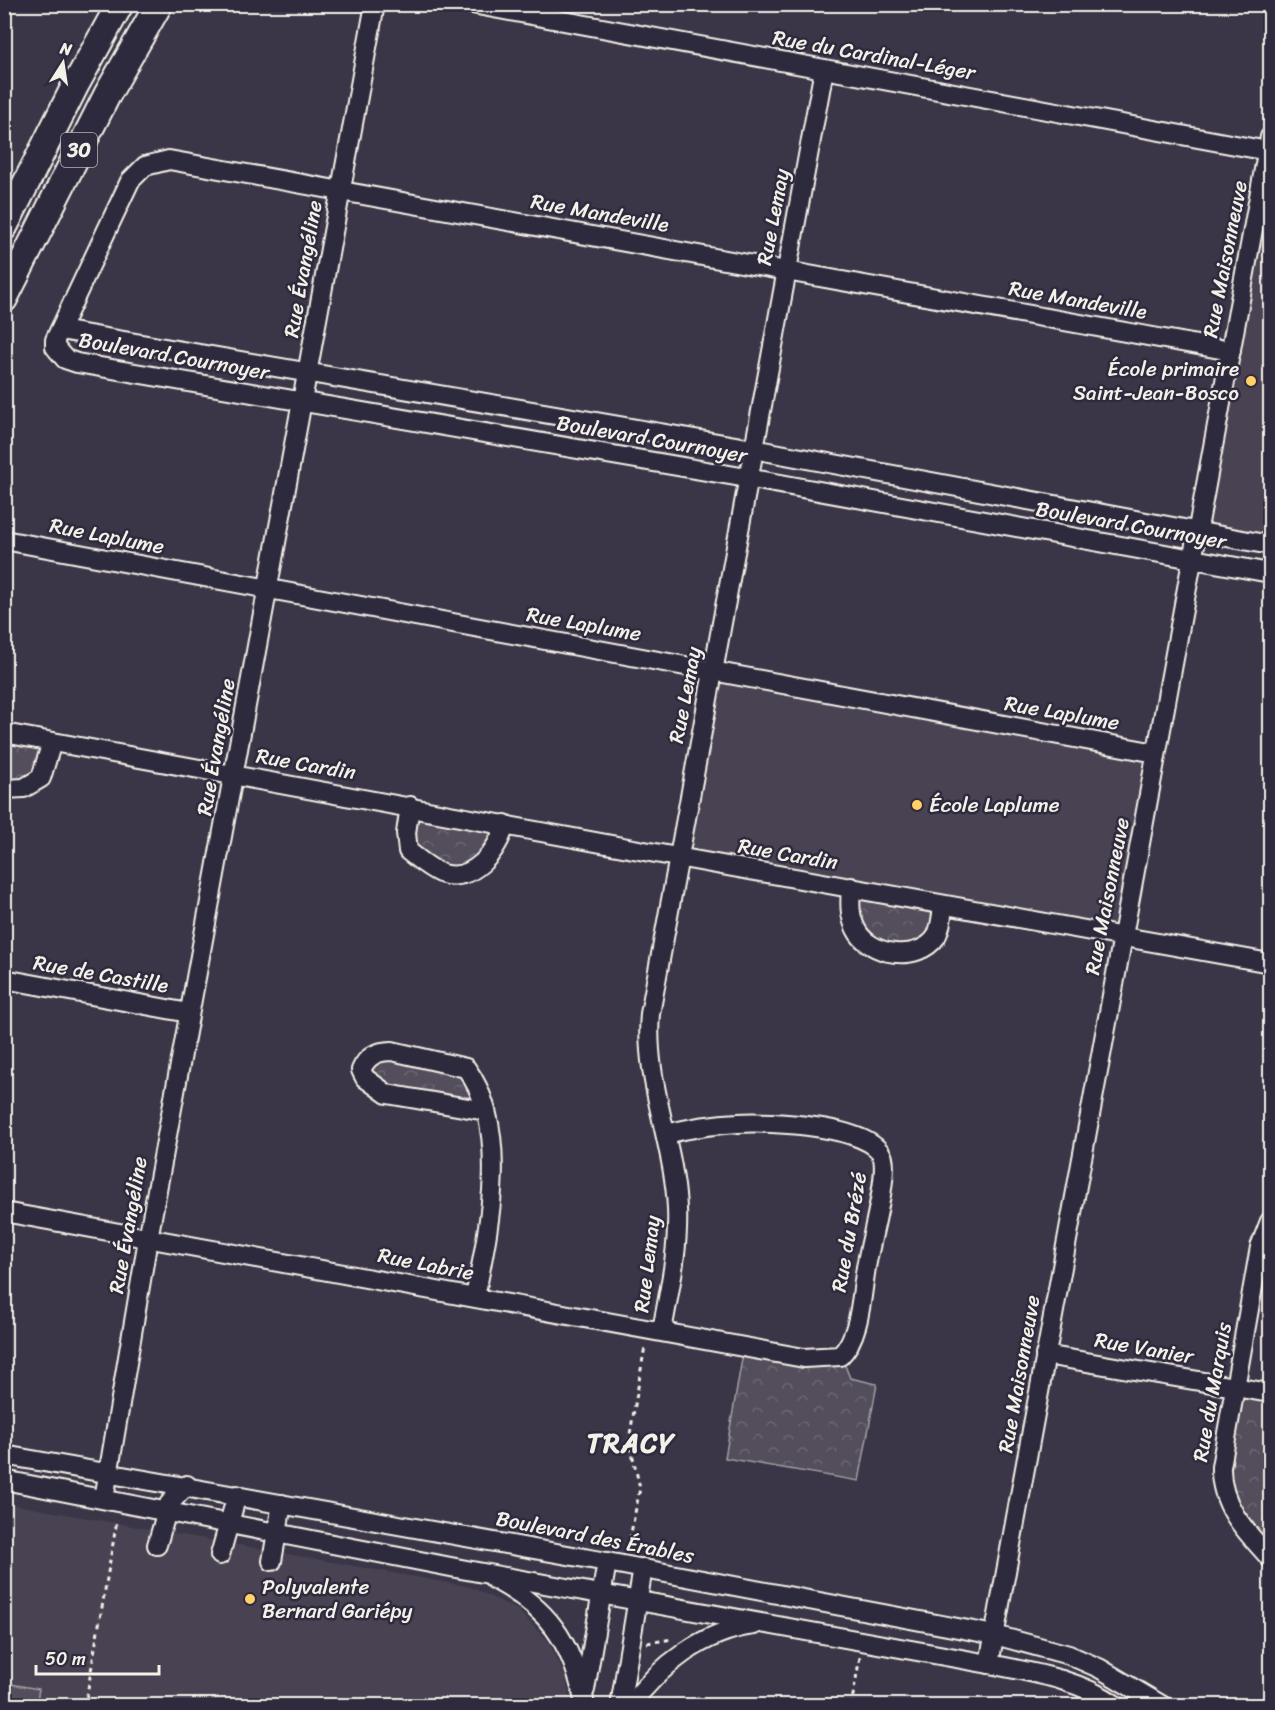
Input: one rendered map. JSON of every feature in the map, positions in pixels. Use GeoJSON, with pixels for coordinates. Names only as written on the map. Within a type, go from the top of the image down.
{"type":"FeatureCollection","features":[{"type":"Feature","properties":{"kind":"highway","name":"30"},"geometry":{"type":"LineString","coordinates":[[4,227],[76,84],[120,4]]}},
{"type":"Feature","properties":{"kind":"highway","name":"30"},"geometry":{"type":"LineString","coordinates":[[4,299],[107,95],[159,4]]}},
{"type":"Feature","properties":{"kind":"street","name":"Rue Évangéline"},"geometry":{"type":"LineString","coordinates":[[104,1499],[148,1239],[375,4]]}},
{"type":"Feature","properties":{"kind":"street","name":"Rue du Cardinal-Léger"},"geometry":{"type":"LineString","coordinates":[[472,4],[824,69],[1269,144]]}},
{"type":"Feature","properties":{"kind":"street","name":"Rue Lemay"},"geometry":{"type":"LineString","coordinates":[[654,1334],[672,1276],[677,1207],[666,1134],[650,1061],[649,1028],[677,857],[824,69]]}},
{"type":"Feature","properties":{"kind":"street","name":"Rue Maisonneuve"},"geometry":{"type":"LineString","coordinates":[[989,1664],[1269,144]]}},
{"type":"Feature","properties":{"kind":"street","name":"Rue Mandeville"},"geometry":{"type":"LineString","coordinates":[[60,330],[130,181],[145,166],[169,160],[786,269],[1231,351]]}},
{"type":"Feature","properties":{"kind":"street","name":"Boulevard Cournoyer"},"geometry":{"type":"LineString","coordinates":[[1270,545],[753,449],[307,371],[60,330],[55,340],[56,351],[65,359],[77,363],[747,478],[1270,573]]}},
{"type":"Feature","properties":{"kind":"street","name":"Rue Laplume"},"geometry":{"type":"LineString","coordinates":[[4,540],[1156,753]]}},
{"type":"Feature","properties":{"kind":"street","name":"Rue Cardin"},"geometry":{"type":"LineString","coordinates":[[4,733],[1270,963]]}},
{"type":"Feature","properties":{"kind":"street"},"geometry":{"type":"LineString","coordinates":[[4,789],[24,788],[41,778],[52,742]]}},
{"type":"Feature","properties":{"kind":"street"},"geometry":{"type":"LineString","coordinates":[[410,806],[406,833],[408,851],[440,873],[453,875],[476,867],[487,860],[500,843],[505,824]]}},
{"type":"Feature","properties":{"kind":"street","name":"Rue Cardin"},"geometry":{"type":"LineString","coordinates":[[851,887],[849,904],[856,931],[867,944],[896,953],[909,953],[930,944],[937,935],[943,905]]}},
{"type":"Feature","properties":{"kind":"street","name":"Rue de Castille"},"geometry":{"type":"LineString","coordinates":[[4,979],[189,1013]]}},
{"type":"Feature","properties":{"kind":"street"},"geometry":{"type":"LineString","coordinates":[[475,1297],[492,1197],[486,1111],[478,1087],[466,1068],[382,1051],[365,1060],[361,1070],[365,1078],[378,1090],[387,1094],[486,1111]]}},
{"type":"Feature","properties":{"kind":"street","name":"Rue du Brézé"},"geometry":{"type":"LineString","coordinates":[[666,1134],[738,1123],[787,1123],[850,1135],[879,1149],[884,1171],[872,1238],[852,1340],[840,1356]]}},
{"type":"Feature","properties":{"kind":"street","name":"Rue Labrie"},"geometry":{"type":"LineString","coordinates":[[4,1212],[475,1297],[654,1334],[804,1358],[840,1356]]}},
{"type":"Feature","properties":{"kind":"street","name":"Rue du Marquis"},"geometry":{"type":"LineString","coordinates":[[1270,1221],[1260,1247],[1221,1467],[1221,1483],[1225,1499],[1235,1516],[1270,1558]]}},
{"type":"Feature","properties":{"kind":"street","name":"Rue Vanier"},"geometry":{"type":"LineString","coordinates":[[1045,1355],[1270,1393]]}},
{"type":"Feature","properties":{"kind":"street","name":"Boulevard des Érables"},"geometry":{"type":"LineString","coordinates":[[4,1455],[187,1485],[995,1635],[1069,1655],[1099,1668],[1163,1706]]}},
{"type":"Feature","properties":{"kind":"street"},"geometry":{"type":"LineString","coordinates":[[4,1480],[461,1569],[989,1664],[1072,1682],[1097,1692],[1117,1706]]}},
{"type":"Feature","properties":{"kind":"street"},"geometry":{"type":"LineString","coordinates":[[157,1545],[172,1498],[187,1485]]}},
{"type":"Feature","properties":{"kind":"street"},"geometry":{"type":"LineString","coordinates":[[220,1556],[237,1495]]}},
{"type":"Feature","properties":{"kind":"street"},"geometry":{"type":"LineString","coordinates":[[272,1560],[282,1504]]}},
{"type":"Feature","properties":{"kind":"street"},"geometry":{"type":"LineString","coordinates":[[583,1703],[607,1562]]}},
{"type":"Feature","properties":{"kind":"street"},"geometry":{"type":"LineString","coordinates":[[620,1706],[643,1568]]}},
{"type":"Feature","properties":{"kind":"street"},"geometry":{"type":"LineString","coordinates":[[461,1569],[493,1578],[508,1587],[550,1621],[573,1658],[583,1703]]}},
{"type":"Feature","properties":{"kind":"street"},"geometry":{"type":"LineString","coordinates":[[630,1706],[667,1667],[700,1644],[736,1628],[772,1624]]}},
{"type":"Feature","properties":{"kind":"path"},"geometry":{"type":"LineString","coordinates":[[626,1558],[640,1488],[629,1440],[654,1334]]}},
{"type":"Feature","properties":{"kind":"path"},"geometry":{"type":"LineString","coordinates":[[85,1706],[118,1515]]}},
{"type":"Feature","properties":{"kind":"path"},"geometry":{"type":"LineString","coordinates":[[639,1644],[678,1639]]}},
{"type":"Feature","properties":{"kind":"path"},"geometry":{"type":"LineString","coordinates":[[851,1706],[860,1655]]}},
{"type":"Feature","properties":{"kind":"shaded area","name":"École primaire Saint-Jean-Bosco"},"geometry":{"type":"Polygon","coordinates":[[[1256,234],[1270,237],[1270,538],[1206,526],[1256,234]]]}},
{"type":"Feature","properties":{"kind":"shaded area","name":"École Laplume"},"geometry":{"type":"Polygon","coordinates":[[[715,677],[1151,757],[1120,935],[683,854],[715,677]]]}},
{"type":"Feature","properties":{"kind":"shaded area","name":"Polyvalente Bernard Gariépy"},"geometry":{"type":"Polygon","coordinates":[[[4,1503],[471,1587],[518,1610],[548,1641],[565,1676],[571,1705],[5,1705],[4,1503]]]}},
{"type":"Feature","properties":{"kind":"green space"},"geometry":{"type":"Polygon","coordinates":[[[5,734],[51,743],[44,771],[5,789],[5,734]]]}},
{"type":"Feature","properties":{"kind":"green space"},"geometry":{"type":"Polygon","coordinates":[[[412,812],[504,831],[500,843],[453,875],[412,850],[412,812]]]}},
{"type":"Feature","properties":{"kind":"green space"},"geometry":{"type":"Polygon","coordinates":[[[850,892],[940,908],[937,922],[918,948],[868,942],[850,892]]]}},
{"type":"Feature","properties":{"kind":"green space"},"geometry":{"type":"Polygon","coordinates":[[[382,1054],[465,1070],[483,1108],[388,1092],[366,1077],[382,1054]]]}},
{"type":"Feature","properties":{"kind":"green space"},"geometry":{"type":"Polygon","coordinates":[[[744,1347],[842,1358],[850,1378],[877,1384],[859,1481],[725,1458],[744,1347]]]}},
{"type":"Feature","properties":{"kind":"green space"},"geometry":{"type":"Polygon","coordinates":[[[1237,1393],[1270,1399],[1270,1552],[1222,1483],[1237,1393]]]}},
{"type":"Feature","properties":{"kind":"green space"},"geometry":{"type":"Polygon","coordinates":[[[5,1683],[39,1689],[36,1705],[5,1705],[5,1683]]]}},
{"type":"Feature","properties":{"kind":"place","name":"École primaire Saint-Jean-Bosco"},"geometry":{"type":"Point","coordinates":[1251,381]}},
{"type":"Feature","properties":{"kind":"place","name":"École Laplume"},"geometry":{"type":"Point","coordinates":[917,805]}},
{"type":"Feature","properties":{"kind":"place","name":"Polyvalente Bernard Gariépy"},"geometry":{"type":"Point","coordinates":[250,1599]}},
{"type":"Feature","properties":{"kind":"district","name":"TRACY"},"geometry":{"type":"Point","coordinates":[631,1443]}}]}
